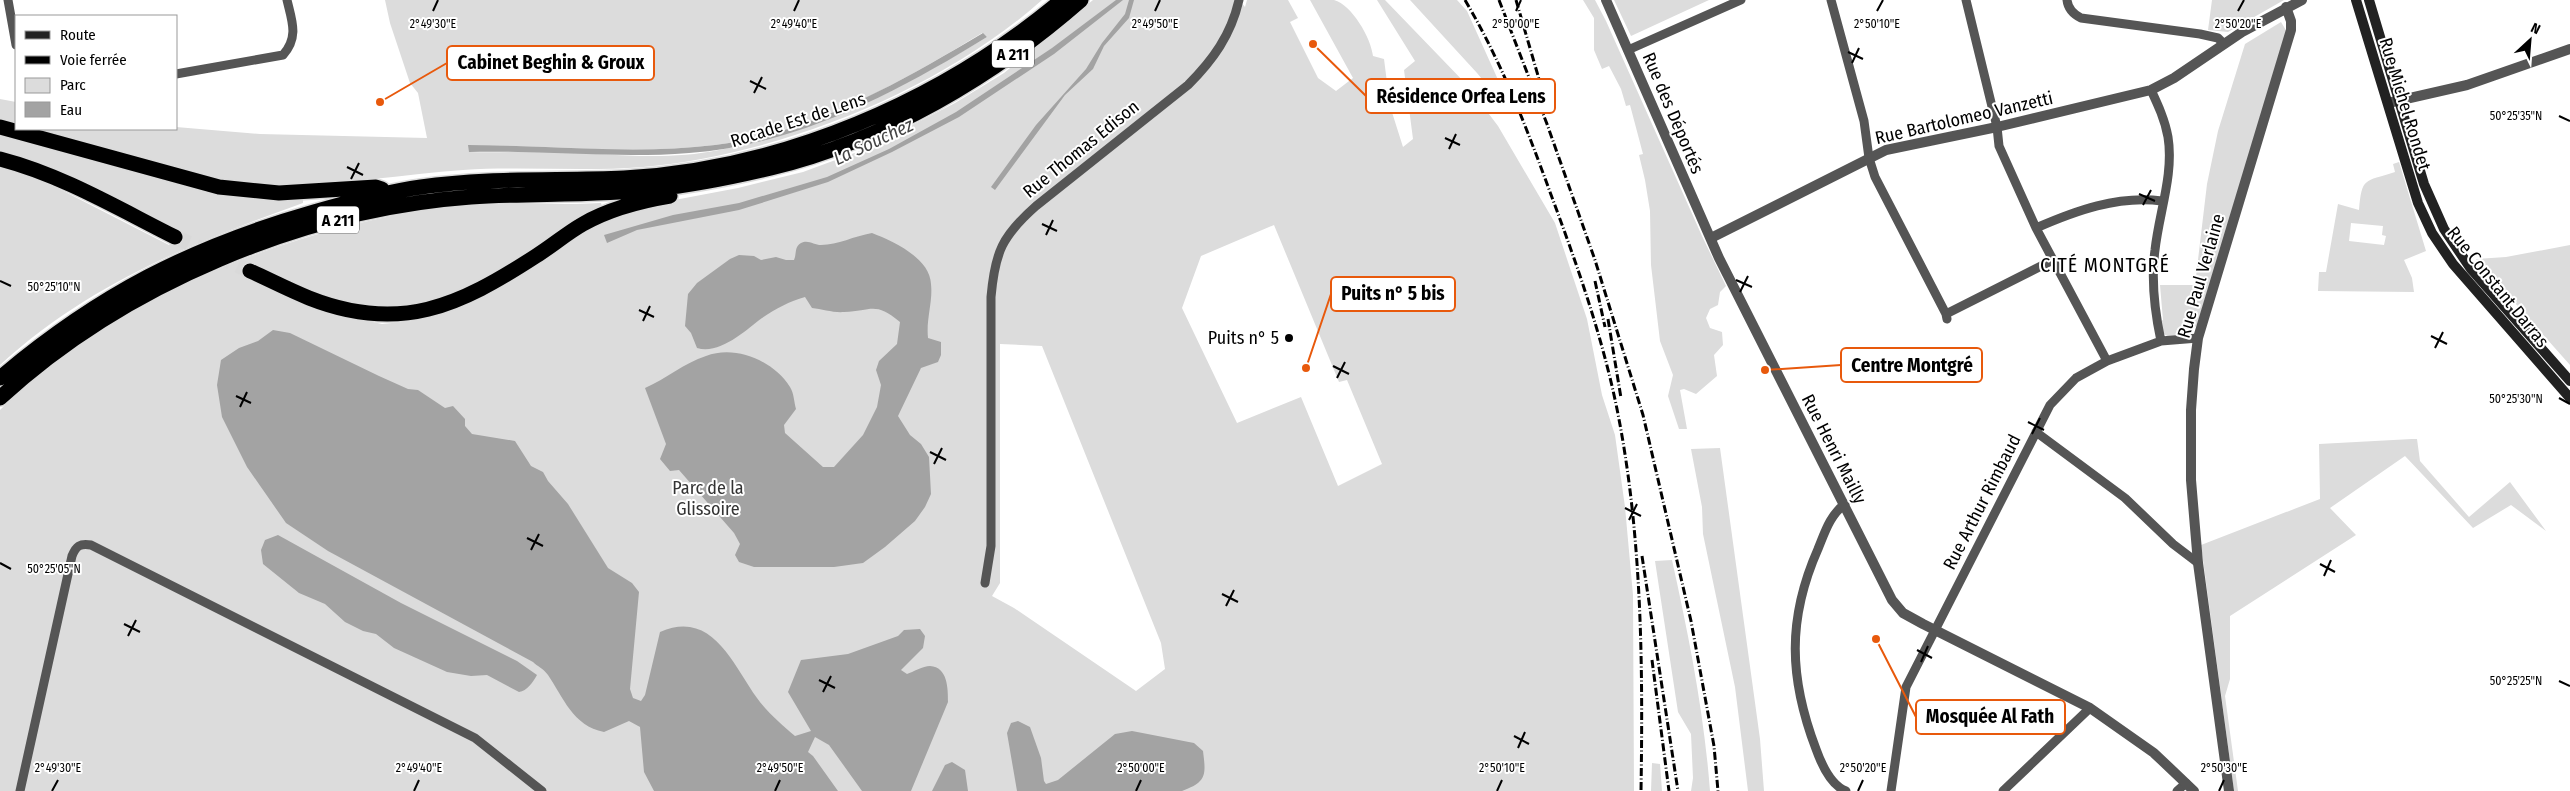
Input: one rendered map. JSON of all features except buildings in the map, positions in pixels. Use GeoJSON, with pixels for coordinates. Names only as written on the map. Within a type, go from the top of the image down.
{"type":"FeatureCollection","features":[{"type":"Feature","properties":{"kind":"highway","name":"Rocade Est de Lens"},"geometry":{"type":"LineString","coordinates":[[394,192],[458,183],[625,178],[669,173],[744,160],[786,148],[846,128],[931,89],[1009,41],[1062,0]]}},
{"type":"Feature","properties":{"kind":"highway","name":"Rocade Est de Lens"},"geometry":{"type":"LineString","coordinates":[[721,179],[773,168],[829,150],[905,118],[983,75],[1019,50],[1081,0]]}},
{"type":"Feature","properties":{"kind":"highway"},"geometry":{"type":"LineString","coordinates":[[0,127],[219,187],[279,193],[376,187],[394,192]]}},
{"type":"Feature","properties":{"kind":"highway"},"geometry":{"type":"LineString","coordinates":[[0,159],[24,165],[60,180],[175,237]]}},
{"type":"Feature","properties":{"kind":"highway"},"geometry":{"type":"LineString","coordinates":[[250,271],[331,306],[381,314],[412,314],[456,302],[481,290],[583,224],[609,212],[658,198],[712,189],[721,179]]}},
{"type":"Feature","properties":{"kind":"highway","name":"A 211"},"geometry":{"type":"LineString","coordinates":[[0,398],[70,343],[126,307],[216,262],[289,234],[400,205],[472,198],[646,190],[721,179]]}},
{"type":"Feature","properties":{"kind":"highway","name":"A 211"},"geometry":{"type":"LineString","coordinates":[[0,378],[58,332],[96,306],[159,269],[199,250],[282,221],[394,192]]}},
{"type":"Feature","properties":{"kind":"main road","name":"Rue Michel Rondet"},"geometry":{"type":"LineString","coordinates":[[2356,0],[2424,216]]}},
{"type":"Feature","properties":{"kind":"main road","name":"Rue Michel Rondet"},"geometry":{"type":"LineString","coordinates":[[2369,0],[2433,208]]}},
{"type":"Feature","properties":{"kind":"main road","name":"Rue Constant Darras"},"geometry":{"type":"LineString","coordinates":[[2433,208],[2448,236],[2471,269],[2570,381]]}},
{"type":"Feature","properties":{"kind":"main road","name":"Rue Constant Darras"},"geometry":{"type":"LineString","coordinates":[[2424,216],[2443,250],[2458,270],[2570,398]]}},
{"type":"Feature","properties":{"kind":"street"},"geometry":{"type":"LineString","coordinates":[[8,0],[15,39]]}},
{"type":"Feature","properties":{"kind":"street"},"geometry":{"type":"LineString","coordinates":[[178,74],[283,55],[291,45],[293,26],[287,0]]}},
{"type":"Feature","properties":{"kind":"street","name":"Rue Thomas Edison"},"geometry":{"type":"LineString","coordinates":[[985,584],[991,546],[991,297],[996,260],[1004,240],[1015,224],[1193,80],[1215,56],[1225,40],[1239,0]]}},
{"type":"Feature","properties":{"kind":"street","name":"Rue des Déportés"},"geometry":{"type":"LineString","coordinates":[[1606,0],[1711,238]]}},
{"type":"Feature","properties":{"kind":"street"},"geometry":{"type":"LineString","coordinates":[[1628,50],[1741,0]]}},
{"type":"Feature","properties":{"kind":"street"},"geometry":{"type":"LineString","coordinates":[[1831,0],[1864,121],[1869,158],[1882,192],[1947,317],[2053,260]]}},
{"type":"Feature","properties":{"kind":"street"},"geometry":{"type":"LineString","coordinates":[[1966,0],[1999,146],[2036,228],[2106,361]]}},
{"type":"Feature","properties":{"kind":"street"},"geometry":{"type":"LineString","coordinates":[[2067,0],[2068,6],[2074,14],[2081,18],[2200,34],[2218,38],[2224,44]]}},
{"type":"Feature","properties":{"kind":"street","name":"Rue Bartolomeo Vanzetti"},"geometry":{"type":"LineString","coordinates":[[1711,238],[1886,150],[1996,127],[2151,90],[2174,78],[2224,44],[2286,7],[2302,0]]}},
{"type":"Feature","properties":{"kind":"street","name":"Rue Paul Verlaine"},"geometry":{"type":"LineString","coordinates":[[2229,791],[2198,563],[2191,480],[2191,410],[2198,338],[2291,30],[2292,21],[2286,7]]}},
{"type":"Feature","properties":{"kind":"street"},"geometry":{"type":"LineString","coordinates":[[2388,103],[2467,85],[2570,49]]}},
{"type":"Feature","properties":{"kind":"street"},"geometry":{"type":"LineString","coordinates":[[2151,90],[2163,118],[2168,138],[2169,170],[2154,252],[2156,321],[2161,341]]}},
{"type":"Feature","properties":{"kind":"street"},"geometry":{"type":"LineString","coordinates":[[2036,228],[2092,207],[2122,201],[2162,201]]}},
{"type":"Feature","properties":{"kind":"street","name":"Rue Henri Mailly"},"geometry":{"type":"LineString","coordinates":[[1711,238],[1892,600],[1903,613],[2090,708],[2135,738],[2194,791]]}},
{"type":"Feature","properties":{"kind":"street","name":"Rue Arthur Rimbaud"},"geometry":{"type":"LineString","coordinates":[[1891,791],[1906,687],[2036,432],[2061,392],[2076,378],[2106,361],[2161,341],[2198,338]]}},
{"type":"Feature","properties":{"kind":"street"},"geometry":{"type":"LineString","coordinates":[[2036,432],[2125,498],[2173,544],[2198,563]]}},
{"type":"Feature","properties":{"kind":"street"},"geometry":{"type":"LineString","coordinates":[[1845,504],[1834,513],[1805,578],[1799,599],[1794,636],[1797,678],[1805,720],[1820,761],[1833,781],[1846,791]]}},
{"type":"Feature","properties":{"kind":"street"},"geometry":{"type":"LineString","coordinates":[[20,791],[72,556],[75,548],[84,544],[91,545],[474,738],[542,791]]}},
{"type":"Feature","properties":{"kind":"street"},"geometry":{"type":"LineString","coordinates":[[2003,791],[2090,708]]}},
{"type":"Feature","properties":{"kind":"street"},"geometry":{"type":"LineString","coordinates":[[2177,791],[2186,783]]}},
{"type":"Feature","properties":{"kind":"green space"},"geometry":{"type":"Polygon","coordinates":[[[385,0],[1042,0],[1001,33],[956,63],[907,90],[855,113],[802,133],[748,149],[695,160],[643,167],[463,170],[352,181],[296,185],[269,184],[215,178],[138,159],[39,130],[178,130],[178,127],[260,134],[427,138],[418,93],[410,83],[390,23],[385,0]],[[982,33],[919,70],[854,103],[786,129],[751,139],[715,145],[654,149],[469,145],[469,152],[545,152],[659,156],[719,150],[792,131],[826,119],[890,91],[987,37],[982,33]]]}},
{"type":"Feature","properties":{"kind":"green space","name":"Parc de la Glissoire"},"geometry":{"type":"Polygon","coordinates":[[[1093,0],[1239,0],[1245,7],[1247,0],[1288,0],[1298,18],[1290,22],[1318,78],[1336,91],[1353,78],[1310,0],[1334,0],[1347,8],[1360,23],[1369,40],[1373,56],[1384,59],[1390,106],[1403,147],[1413,139],[1404,70],[1415,61],[1377,0],[1385,0],[1467,85],[1498,126],[1555,223],[1587,319],[1602,395],[1615,435],[1625,507],[1633,595],[1634,791],[0,791],[0,410],[44,371],[93,335],[147,303],[203,276],[262,252],[322,233],[381,218],[439,208],[479,205],[601,203],[602,206],[469,289],[438,300],[409,306],[383,307],[358,304],[334,299],[309,290],[253,266],[247,279],[324,312],[382,324],[412,321],[455,307],[580,234],[618,216],[648,205],[738,188],[803,172],[868,148],[955,103],[1004,73],[1093,0]],[[1274,225],[1201,256],[1182,308],[1237,423],[1301,397],[1338,486],[1382,464],[1347,380],[1339,382],[1274,225]],[[1000,344],[1000,583],[992,596],[1014,608],[1136,691],[1165,669],[1161,643],[1042,346],[1000,344]]]}},
{"type":"Feature","properties":{"kind":"green space"},"geometry":{"type":"Polygon","coordinates":[[[1410,0],[1457,0],[1467,11],[1509,104],[1504,106],[1477,73],[1410,0]]]}},
{"type":"Feature","properties":{"kind":"green space"},"geometry":{"type":"Polygon","coordinates":[[[1583,0],[1595,0],[1606,21],[1726,286],[1720,292],[1718,305],[1710,309],[1706,318],[1710,328],[1722,332],[1723,345],[1714,355],[1717,376],[1696,394],[1684,389],[1680,390],[1687,429],[1679,429],[1668,396],[1673,375],[1660,341],[1651,265],[1650,211],[1639,155],[1643,154],[1630,105],[1626,106],[1621,89],[1609,66],[1602,69],[1594,50],[1594,18],[1583,0]]]}},
{"type":"Feature","properties":{"kind":"green space"},"geometry":{"type":"Polygon","coordinates":[[[1614,0],[1709,0],[1631,36],[1614,0]]]}},
{"type":"Feature","properties":{"kind":"green space"},"geometry":{"type":"Polygon","coordinates":[[[2212,0],[2284,0],[2228,32],[2208,30],[2212,0]]]}},
{"type":"Feature","properties":{"kind":"green space"},"geometry":{"type":"Polygon","coordinates":[[[2281,22],[2287,32],[2197,325],[2184,335],[2170,337],[2161,331],[2161,321],[2163,320],[2160,285],[2195,285],[2207,184],[2218,131],[2245,44],[2281,22]]]}},
{"type":"Feature","properties":{"kind":"green space"},"geometry":{"type":"Polygon","coordinates":[[[0,99],[15,102],[15,123],[0,120],[0,99]]]}},
{"type":"Feature","properties":{"kind":"green space"},"geometry":{"type":"Polygon","coordinates":[[[0,132],[282,200],[303,200],[303,203],[221,234],[143,269],[69,311],[34,336],[0,365],[0,167],[30,174],[169,245],[180,231],[70,176],[0,152],[0,132]]]}},
{"type":"Feature","properties":{"kind":"green space"},"geometry":{"type":"Polygon","coordinates":[[[2399,162],[2426,251],[2404,260],[2412,278],[2414,292],[2318,291],[2319,272],[2326,272],[2338,204],[2359,210],[2366,182],[2395,172],[2393,164],[2399,162]],[[2351,223],[2349,241],[2384,245],[2386,236],[2382,235],[2383,226],[2351,223]]]}},
{"type":"Feature","properties":{"kind":"green space"},"geometry":{"type":"Polygon","coordinates":[[[2570,245],[2570,365],[2476,259],[2506,257],[2570,245]]]}},
{"type":"Feature","properties":{"kind":"green space"},"geometry":{"type":"Polygon","coordinates":[[[2417,439],[2420,461],[2469,517],[2510,482],[2546,531],[2511,505],[2473,528],[2405,456],[2330,508],[2356,535],[2230,616],[2230,679],[2225,696],[2238,791],[2234,791],[2201,545],[2320,499],[2319,444],[2417,439]]]}},
{"type":"Feature","properties":{"kind":"green space"},"geometry":{"type":"Polygon","coordinates":[[[1720,448],[1760,739],[1764,791],[1748,791],[1735,687],[1703,534],[1702,507],[1691,449],[1720,448]]]}},
{"type":"Feature","properties":{"kind":"green space"},"geometry":{"type":"Polygon","coordinates":[[[1672,560],[1695,675],[1704,732],[1710,791],[1691,791],[1693,778],[1691,734],[1678,712],[1655,561],[1672,560]]]}},
{"type":"Feature","properties":{"kind":"green space"},"geometry":{"type":"Polygon","coordinates":[[[1652,763],[1660,764],[1662,791],[1651,791],[1652,763]]]}},
{"type":"Feature","properties":{"kind":"water"},"geometry":{"type":"Polygon","coordinates":[[[1116,0],[1123,0],[1054,54],[959,117],[892,152],[828,182],[739,210],[637,230],[607,243],[604,235],[673,215],[739,203],[827,177],[889,149],[956,112],[1052,48],[1116,0]]]}},
{"type":"Feature","properties":{"kind":"water"},"geometry":{"type":"Polygon","coordinates":[[[1129,0],[1134,0],[1129,18],[1104,46],[1093,69],[1065,95],[995,190],[991,187],[1036,125],[1086,69],[1102,43],[1125,14],[1129,0]]]}},
{"type":"Feature","properties":{"kind":"water"},"geometry":{"type":"Polygon","coordinates":[[[983,33],[987,37],[917,78],[881,96],[807,128],[768,139],[729,148],[662,155],[469,152],[468,145],[654,149],[715,145],[751,139],[787,129],[855,103],[888,87],[983,33]]]}},
{"type":"Feature","properties":{"kind":"water"},"geometry":{"type":"Polygon","coordinates":[[[872,233],[909,252],[924,266],[929,275],[931,297],[928,338],[941,342],[941,355],[938,362],[921,368],[898,416],[910,435],[921,444],[929,457],[931,494],[915,521],[863,563],[834,567],[754,567],[739,562],[735,555],[740,544],[734,533],[679,470],[670,471],[660,459],[666,444],[645,388],[690,363],[717,353],[741,354],[764,362],[783,377],[793,395],[796,409],[784,425],[785,433],[823,467],[834,467],[863,435],[877,407],[881,385],[876,370],[879,361],[897,344],[900,322],[879,309],[840,312],[812,308],[805,297],[772,311],[723,345],[715,348],[697,348],[691,333],[685,326],[688,294],[697,283],[730,259],[739,255],[754,256],[761,260],[776,257],[794,260],[796,248],[801,243],[809,242],[827,245],[872,233]]]}},
{"type":"Feature","properties":{"kind":"water"},"geometry":{"type":"Polygon","coordinates":[[[273,330],[290,333],[408,389],[418,390],[445,408],[453,406],[465,419],[465,426],[472,434],[515,441],[531,466],[543,472],[548,481],[568,504],[608,568],[632,583],[639,592],[630,689],[633,698],[641,701],[645,695],[660,632],[678,627],[694,628],[707,634],[719,643],[761,703],[795,736],[811,731],[788,692],[801,660],[848,654],[898,636],[904,630],[920,629],[925,636],[923,648],[901,670],[907,674],[921,668],[936,667],[944,674],[948,691],[948,702],[911,791],[862,791],[829,745],[815,737],[808,752],[813,756],[838,791],[654,791],[644,772],[640,727],[629,721],[604,732],[584,724],[570,710],[546,673],[533,662],[328,551],[286,523],[247,467],[222,417],[217,385],[221,360],[239,348],[258,341],[273,330]]]}},
{"type":"Feature","properties":{"kind":"water"},"geometry":{"type":"Polygon","coordinates":[[[278,535],[401,603],[517,661],[537,675],[527,688],[519,692],[487,675],[471,676],[447,672],[394,648],[376,634],[363,631],[345,622],[325,604],[299,593],[263,564],[261,550],[265,540],[278,535]]]}},
{"type":"Feature","properties":{"kind":"water"},"geometry":{"type":"Polygon","coordinates":[[[1018,721],[1030,727],[1041,758],[1046,784],[1058,780],[1115,734],[1132,731],[1194,743],[1203,751],[1203,777],[1190,788],[1182,791],[1017,791],[1007,733],[1011,723],[1018,721]]]}},
{"type":"Feature","properties":{"kind":"water"},"geometry":{"type":"Polygon","coordinates":[[[952,762],[965,770],[968,791],[932,791],[945,765],[952,762]]]}},
{"type":"Feature","properties":{"kind":"tunnel"},"geometry":{"type":"LineString","coordinates":[[175,237],[250,271]]}},
{"type":"Feature","properties":{"kind":"railway"},"geometry":{"type":"LineString","coordinates":[[1465,0],[1490,46],[1532,143],[1579,272],[1611,381],[1625,456],[1636,551],[1641,647],[1641,791]]}},
{"type":"Feature","properties":{"kind":"railway"},"geometry":{"type":"LineString","coordinates":[[1499,0],[1547,124],[1595,260],[1643,415],[1691,621],[1714,746],[1718,791]]}},
{"type":"Feature","properties":{"kind":"railway"},"geometry":{"type":"LineString","coordinates":[[1516,0],[1548,110]]}},
{"type":"Feature","properties":{"kind":"railway"},"geometry":{"type":"LineString","coordinates":[[1595,281],[1605,327]]}},
{"type":"Feature","properties":{"kind":"railway"},"geometry":{"type":"LineString","coordinates":[[1608,319],[1621,398]]}},
{"type":"Feature","properties":{"kind":"railway"},"geometry":{"type":"LineString","coordinates":[[1642,556],[1678,791]]}},
{"type":"Feature","properties":{"kind":"railway"},"geometry":{"type":"LineString","coordinates":[[1652,660],[1669,791]]}},
{"type":"Feature","properties":{"kind":"place","name":"Résidence Orfea Lens"},"geometry":{"type":"Point","coordinates":[1313,44]}},
{"type":"Feature","properties":{"kind":"place","name":"Cabinet Beghin & Groux"},"geometry":{"type":"Point","coordinates":[380,102]}},
{"type":"Feature","properties":{"kind":"place","name":"Puits n° 5"},"geometry":{"type":"Point","coordinates":[1289,338]}},
{"type":"Feature","properties":{"kind":"place","name":"Puits n° 5 bis"},"geometry":{"type":"Point","coordinates":[1306,368]}},
{"type":"Feature","properties":{"kind":"place","name":"Centre Montgré"},"geometry":{"type":"Point","coordinates":[1765,370]}},
{"type":"Feature","properties":{"kind":"place","name":"Mosquée Al Fath"},"geometry":{"type":"Point","coordinates":[1876,639]}},
{"type":"Feature","properties":{"kind":"district","name":"CITÉ MONTGRÉ"},"geometry":{"type":"Point","coordinates":[2105,265]}},
{"type":"Feature","properties":{"kind":"water label","name":"La Souchez"},"geometry":{"type":"Point","coordinates":[873,141]}}]}
